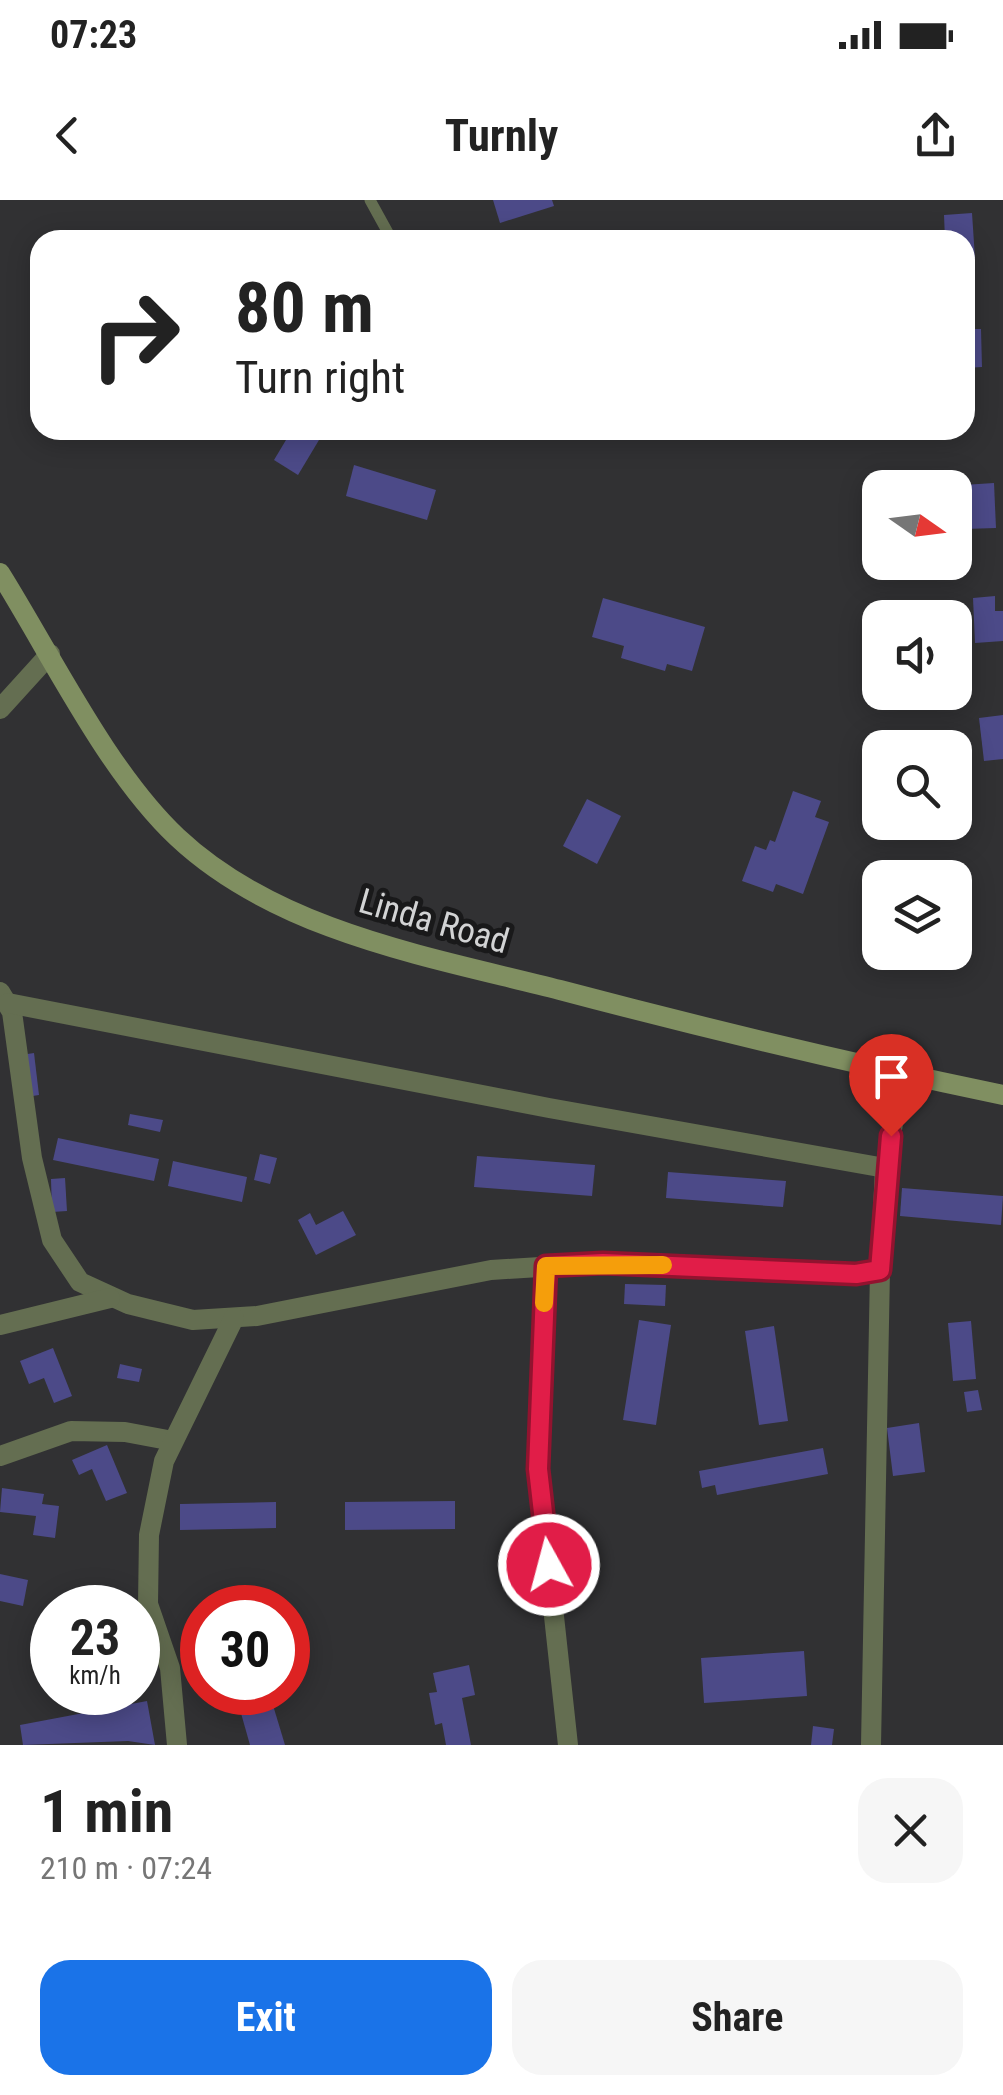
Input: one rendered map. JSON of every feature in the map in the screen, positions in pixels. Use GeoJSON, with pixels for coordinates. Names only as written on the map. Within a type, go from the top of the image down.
{"type":"FeatureCollection","features":[{"type":"Feature","properties":{"kind":"street","name":"Linda Road"},"geometry":{"type":"LineString","coordinates":[[0,573],[135,791],[176,836],[234,880],[286,908],[418,953],[703,1028],[1003,1096]]}},
{"type":"Feature","properties":{"kind":"street"},"geometry":{"type":"LineString","coordinates":[[0,709],[50,654]]}},
{"type":"Feature","properties":{"kind":"street"},"geometry":{"type":"LineString","coordinates":[[880,1270],[856,1274],[622,1264],[491,1270],[234,1318],[193,1320],[110,1298],[80,1282],[52,1240],[35,1175],[4,998],[567,1112],[885,1168]]}},
{"type":"Feature","properties":{"kind":"street"},"geometry":{"type":"LineString","coordinates":[[871,1745],[880,1270],[885,1168],[902,1074]]}},
{"type":"Feature","properties":{"kind":"street"},"geometry":{"type":"LineString","coordinates":[[546,1266],[538,1469],[568,1745]]}},
{"type":"Feature","properties":{"kind":"street"},"geometry":{"type":"LineString","coordinates":[[0,1325],[110,1298]]}},
{"type":"Feature","properties":{"kind":"street"},"geometry":{"type":"LineString","coordinates":[[177,1745],[170,1668],[146,1588],[158,1480],[234,1318]]}},
{"type":"Feature","properties":{"kind":"street"},"geometry":{"type":"LineString","coordinates":[[0,1456],[71,1431],[125,1432],[173,1441]]}},
{"type":"Feature","properties":{"kind":"lane"},"geometry":{"type":"LineString","coordinates":[[370,200],[386,230]]}},
{"type":"Feature","properties":{"kind":"building"},"geometry":{"type":"Polygon","coordinates":[[[493,200],[552,200],[554,206],[500,223],[493,200]]]}},
{"type":"Feature","properties":{"kind":"building"},"geometry":{"type":"Polygon","coordinates":[[[972,213],[973,230],[945,230],[944,215],[972,213]]]}},
{"type":"Feature","properties":{"kind":"building"},"geometry":{"type":"Polygon","coordinates":[[[975,329],[981,329],[982,367],[975,367],[975,329]]]}},
{"type":"Feature","properties":{"kind":"building"},"geometry":{"type":"Polygon","coordinates":[[[286,440],[319,440],[298,475],[274,460],[286,440]]]}},
{"type":"Feature","properties":{"kind":"building"},"geometry":{"type":"Polygon","coordinates":[[[354,465],[436,490],[427,520],[346,496],[354,465]]]}},
{"type":"Feature","properties":{"kind":"building"},"geometry":{"type":"Polygon","coordinates":[[[994,483],[996,528],[972,529],[972,484],[994,483]]]}},
{"type":"Feature","properties":{"kind":"building"},"geometry":{"type":"Polygon","coordinates":[[[995,596],[995,611],[1003,611],[1003,641],[975,643],[973,598],[995,596]]]}},
{"type":"Feature","properties":{"kind":"building"},"geometry":{"type":"Polygon","coordinates":[[[603,598],[705,627],[692,671],[667,664],[665,671],[621,658],[624,646],[592,637],[603,598]]]}},
{"type":"Feature","properties":{"kind":"building"},"geometry":{"type":"Polygon","coordinates":[[[1003,715],[1003,759],[984,761],[979,718],[1003,715]]]}},
{"type":"Feature","properties":{"kind":"building"},"geometry":{"type":"Polygon","coordinates":[[[793,791],[821,801],[815,817],[829,822],[803,894],[776,884],[773,892],[742,881],[755,846],[766,850],[770,840],[775,842],[793,791]]]}},
{"type":"Feature","properties":{"kind":"building"},"geometry":{"type":"Polygon","coordinates":[[[587,799],[621,816],[597,864],[563,846],[587,799]]]}},
{"type":"Feature","properties":{"kind":"building"},"geometry":{"type":"Polygon","coordinates":[[[34,1053],[39,1095],[26,1097],[21,1055],[34,1053]]]}},
{"type":"Feature","properties":{"kind":"building"},"geometry":{"type":"Polygon","coordinates":[[[130,1114],[163,1120],[160,1132],[128,1125],[130,1114]]]}},
{"type":"Feature","properties":{"kind":"building"},"geometry":{"type":"Polygon","coordinates":[[[58,1138],[159,1159],[154,1181],[53,1160],[58,1138]]]}},
{"type":"Feature","properties":{"kind":"building"},"geometry":{"type":"Polygon","coordinates":[[[260,1154],[277,1158],[270,1184],[254,1180],[260,1154]]]}},
{"type":"Feature","properties":{"kind":"building"},"geometry":{"type":"Polygon","coordinates":[[[477,1156],[595,1165],[592,1196],[474,1187],[477,1156]]]}},
{"type":"Feature","properties":{"kind":"building"},"geometry":{"type":"Polygon","coordinates":[[[173,1161],[247,1177],[242,1202],[168,1186],[173,1161]]]}},
{"type":"Feature","properties":{"kind":"building"},"geometry":{"type":"Polygon","coordinates":[[[668,1172],[786,1181],[783,1207],[666,1198],[668,1172]]]}},
{"type":"Feature","properties":{"kind":"building"},"geometry":{"type":"Polygon","coordinates":[[[65,1178],[67,1211],[52,1212],[51,1179],[65,1178]]]}},
{"type":"Feature","properties":{"kind":"building"},"geometry":{"type":"Polygon","coordinates":[[[902,1188],[1003,1196],[1001,1225],[900,1216],[902,1188]]]}},
{"type":"Feature","properties":{"kind":"building"},"geometry":{"type":"Polygon","coordinates":[[[343,1211],[356,1235],[316,1255],[298,1220],[310,1213],[316,1225],[343,1211]]]}},
{"type":"Feature","properties":{"kind":"building"},"geometry":{"type":"Polygon","coordinates":[[[625,1284],[666,1285],[665,1306],[624,1304],[625,1284]]]}},
{"type":"Feature","properties":{"kind":"building"},"geometry":{"type":"Polygon","coordinates":[[[639,1320],[671,1325],[656,1425],[623,1420],[639,1320]]]}},
{"type":"Feature","properties":{"kind":"building"},"geometry":{"type":"Polygon","coordinates":[[[971,1321],[976,1379],[953,1381],[948,1323],[971,1321]]]}},
{"type":"Feature","properties":{"kind":"building"},"geometry":{"type":"Polygon","coordinates":[[[774,1326],[788,1421],[759,1425],[745,1331],[774,1326]]]}},
{"type":"Feature","properties":{"kind":"building"},"geometry":{"type":"Polygon","coordinates":[[[53,1348],[72,1396],[54,1403],[44,1378],[29,1384],[20,1361],[53,1348]]]}},
{"type":"Feature","properties":{"kind":"building"},"geometry":{"type":"Polygon","coordinates":[[[120,1364],[142,1369],[139,1382],[117,1378],[120,1364]]]}},
{"type":"Feature","properties":{"kind":"building"},"geometry":{"type":"Polygon","coordinates":[[[978,1390],[982,1410],[967,1412],[964,1392],[978,1390]]]}},
{"type":"Feature","properties":{"kind":"building"},"geometry":{"type":"Polygon","coordinates":[[[919,1423],[925,1472],[893,1476],[887,1428],[919,1423]]]}},
{"type":"Feature","properties":{"kind":"building"},"geometry":{"type":"Polygon","coordinates":[[[107,1445],[127,1493],[106,1501],[92,1469],[79,1475],[72,1460],[107,1445]]]}},
{"type":"Feature","properties":{"kind":"building"},"geometry":{"type":"Polygon","coordinates":[[[823,1448],[828,1474],[717,1495],[715,1485],[702,1488],[699,1471],[823,1448]]]}},
{"type":"Feature","properties":{"kind":"building"},"geometry":{"type":"Polygon","coordinates":[[[2,1488],[44,1494],[42,1504],[59,1506],[55,1538],[33,1535],[36,1516],[0,1512],[2,1488]]]}},
{"type":"Feature","properties":{"kind":"building"},"geometry":{"type":"Polygon","coordinates":[[[455,1501],[455,1529],[345,1530],[345,1502],[455,1501]]]}},
{"type":"Feature","properties":{"kind":"building"},"geometry":{"type":"Polygon","coordinates":[[[276,1502],[276,1528],[180,1530],[180,1504],[276,1502]]]}},
{"type":"Feature","properties":{"kind":"building"},"geometry":{"type":"Polygon","coordinates":[[[0,1574],[28,1580],[23,1606],[0,1601],[0,1574]]]}},
{"type":"Feature","properties":{"kind":"building"},"geometry":{"type":"Polygon","coordinates":[[[804,1651],[807,1696],[704,1703],[701,1658],[804,1651]]]}},
{"type":"Feature","properties":{"kind":"building"},"geometry":{"type":"Polygon","coordinates":[[[469,1665],[475,1695],[462,1698],[471,1745],[446,1745],[442,1723],[435,1725],[429,1693],[437,1692],[433,1673],[469,1665]]]}},
{"type":"Feature","properties":{"kind":"building"},"geometry":{"type":"Polygon","coordinates":[[[73,1715],[150,1715],[155,1745],[128,1741],[23,1745],[20,1725],[73,1715]]]}},
{"type":"Feature","properties":{"kind":"building"},"geometry":{"type":"Polygon","coordinates":[[[242,1715],[276,1715],[285,1745],[250,1745],[242,1715]]]}},
{"type":"Feature","properties":{"kind":"building"},"geometry":{"type":"Polygon","coordinates":[[[813,1726],[834,1729],[832,1745],[811,1745],[813,1726]]]}},
{"type":"Feature","properties":{"kind":"slow traffic"},"geometry":{"type":"LineString","coordinates":[[544,1303],[546,1266],[663,1265]]}},
{"type":"Feature","properties":{"kind":"route"},"geometry":{"type":"LineString","coordinates":[[549,1565],[538,1469],[546,1266],[603,1263],[856,1274],[880,1270],[885,1168],[891,1136]]}}]}
